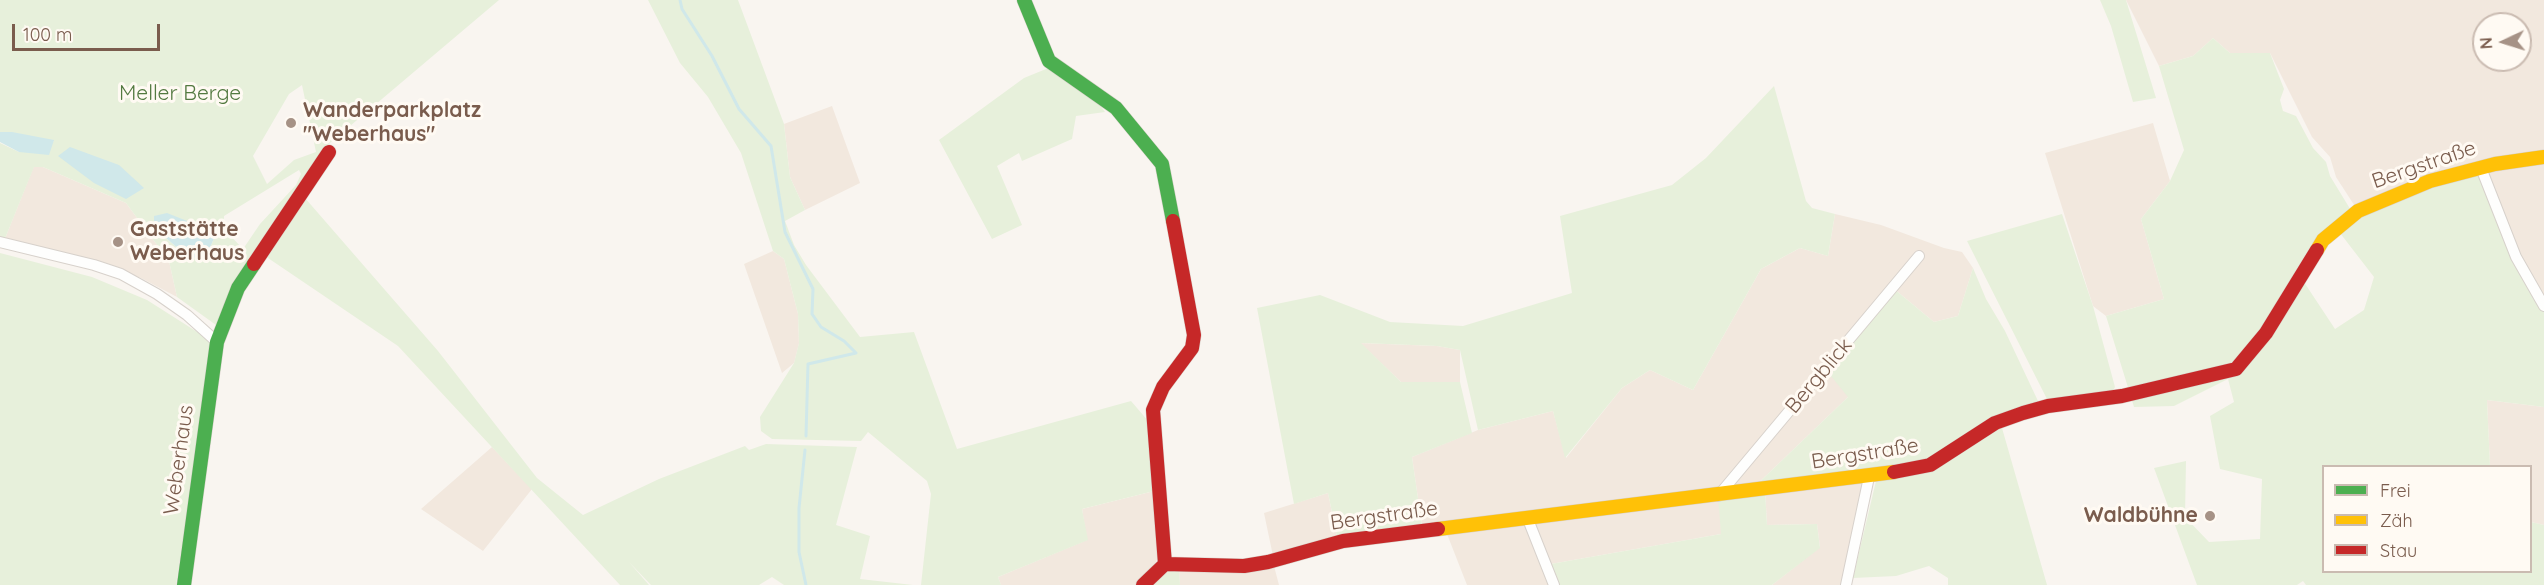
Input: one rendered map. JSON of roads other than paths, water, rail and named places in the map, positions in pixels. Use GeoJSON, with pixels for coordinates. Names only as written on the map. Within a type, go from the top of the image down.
{"type":"FeatureCollection","features":[{"type":"Feature","properties":{"kind":"street"},"geometry":{"type":"LineString","coordinates":[[1024,0],[1049,61],[1116,108],[1162,164],[1194,335],[1192,348],[1163,387],[1153,410],[1165,564],[1143,585]]}},
{"type":"Feature","properties":{"kind":"street","name":"Weberhaus"},"geometry":{"type":"LineString","coordinates":[[184,585],[217,342],[238,288],[314,177],[328,152]]}},
{"type":"Feature","properties":{"kind":"street","name":"Bergstraße"},"geometry":{"type":"LineString","coordinates":[[1165,564],[1244,566],[1268,562],[1343,541],[1402,532],[1447,529],[1527,517],[1869,477],[1930,465],[1995,423],[2023,413],[2048,406],[2122,396],[2236,369],[2266,333],[2323,240],[2358,211],[2430,181],[2481,168],[2544,157]]}},
{"type":"Feature","properties":{"kind":"street"},"geometry":{"type":"LineString","coordinates":[[2481,168],[2516,257],[2544,306]]}},
{"type":"Feature","properties":{"kind":"street"},"geometry":{"type":"LineString","coordinates":[[0,242],[94,264],[121,274],[157,294],[187,315],[217,342]]}},
{"type":"Feature","properties":{"kind":"street","name":"Bergblick"},"geometry":{"type":"LineString","coordinates":[[1718,496],[1919,256]]}},
{"type":"Feature","properties":{"kind":"street"},"geometry":{"type":"LineString","coordinates":[[1846,585],[1869,477]]}},
{"type":"Feature","properties":{"kind":"street"},"geometry":{"type":"LineString","coordinates":[[1527,517],[1554,585]]}},
{"type":"Feature","properties":{"kind":"water"},"geometry":{"type":"Polygon","coordinates":[[[0,132],[54,140],[49,155],[19,152],[0,142],[0,132]]]}},
{"type":"Feature","properties":{"kind":"water"},"geometry":{"type":"Polygon","coordinates":[[[70,147],[119,165],[144,188],[126,199],[94,183],[58,156],[70,147]]]}},
{"type":"Feature","properties":{"kind":"water"},"geometry":{"type":"Polygon","coordinates":[[[167,213],[210,230],[215,236],[206,257],[189,258],[166,238],[154,233],[154,216],[167,213]]]}},
{"type":"Feature","properties":{"kind":"waterway"},"geometry":{"type":"LineString","coordinates":[[680,0],[682,9],[712,56],[739,109],[771,146],[785,232],[813,289],[812,314],[821,327],[844,341],[856,353],[808,364],[806,436]]}},
{"type":"Feature","properties":{"kind":"waterway"},"geometry":{"type":"LineString","coordinates":[[805,450],[799,508],[799,552],[806,585]]}},
{"type":"Feature","properties":{"kind":"place","name":"Wanderparkplatz \"Weberhaus\""},"geometry":{"type":"Point","coordinates":[291,123]}},
{"type":"Feature","properties":{"kind":"place","name":"Gaststätte Weberhaus"},"geometry":{"type":"Point","coordinates":[118,242]}},
{"type":"Feature","properties":{"kind":"place","name":"Waldbühne"},"geometry":{"type":"Point","coordinates":[2210,516]}},
{"type":"Feature","properties":{"kind":"park label","name":"Meller Berge"},"geometry":{"type":"Point","coordinates":[180,94]}}]}
